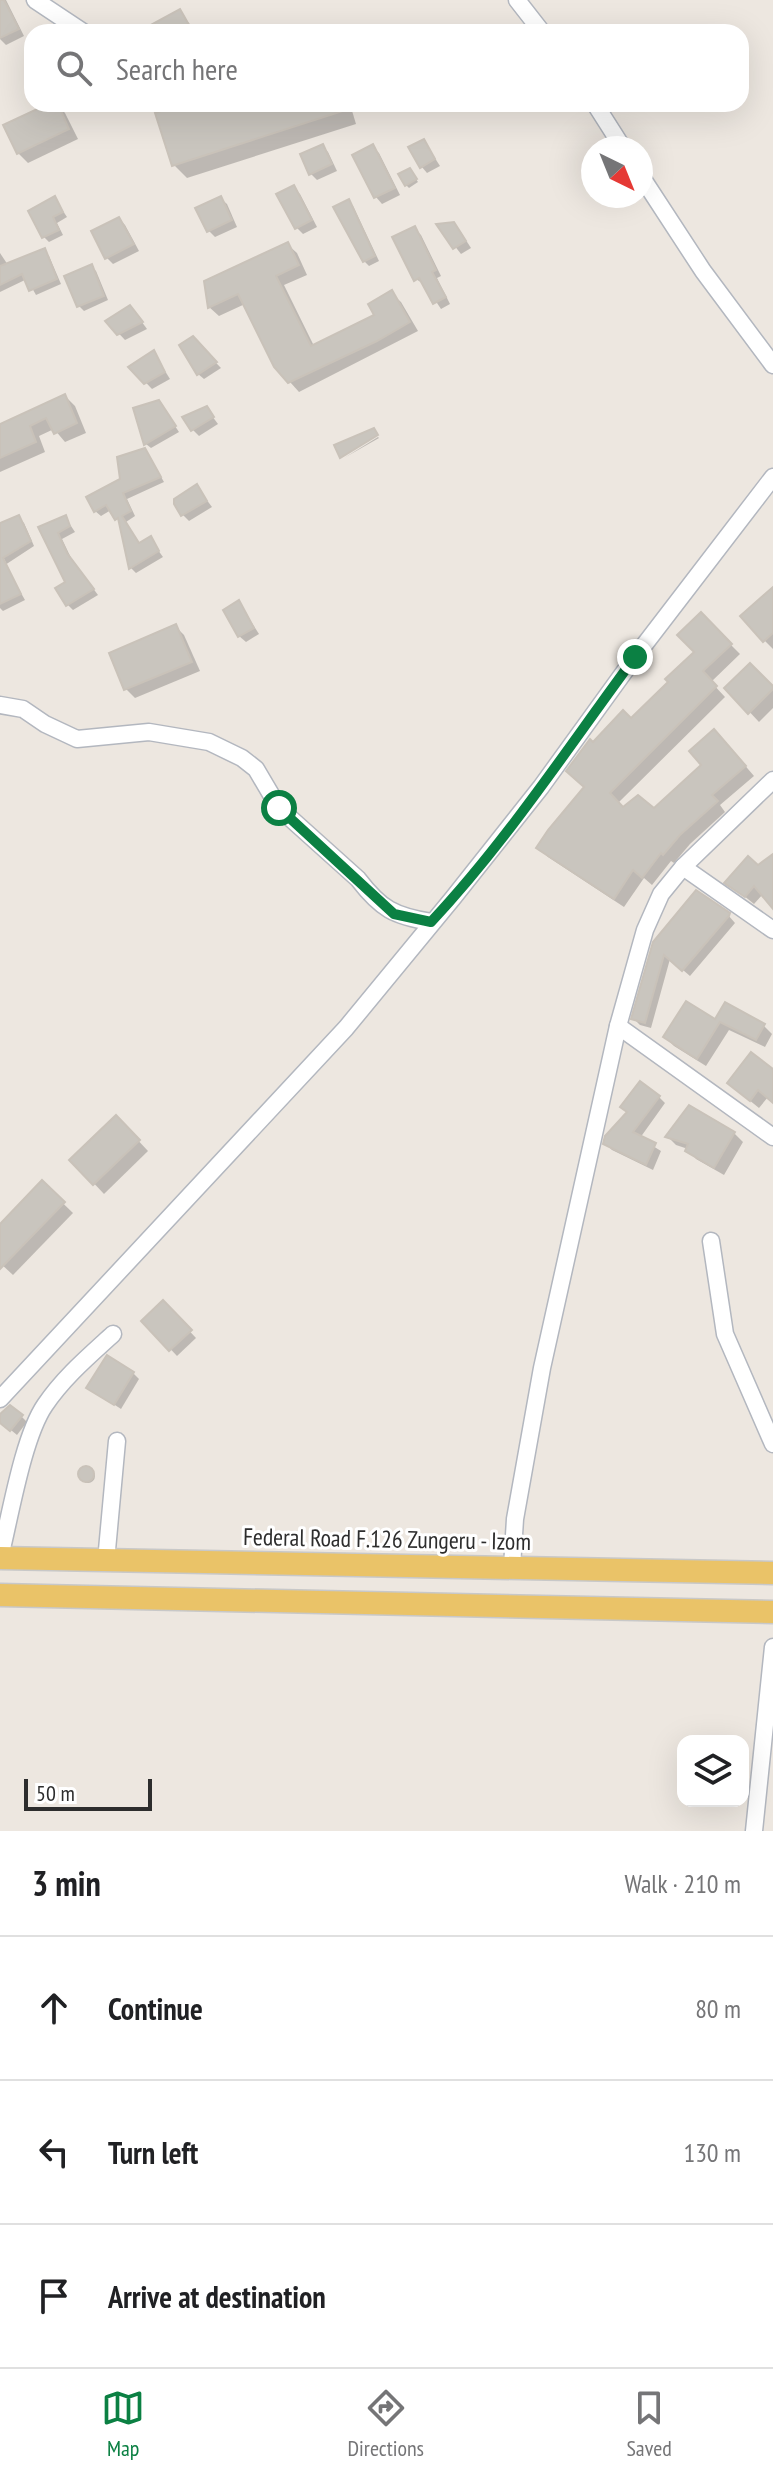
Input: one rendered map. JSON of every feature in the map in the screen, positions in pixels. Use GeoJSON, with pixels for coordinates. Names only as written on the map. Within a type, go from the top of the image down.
{"type":"FeatureCollection","features":[{"type":"Feature","properties":{"kind":"main road","name":"Federal Road F.126 Zungeru - Izom"},"geometry":{"type":"LineString","coordinates":[[0,1558],[773,1573]]}},
{"type":"Feature","properties":{"kind":"main road"},"geometry":{"type":"LineString","coordinates":[[0,1595],[773,1612]]}},
{"type":"Feature","properties":{"kind":"street"},"geometry":{"type":"LineString","coordinates":[[35,0],[71,24]]}},
{"type":"Feature","properties":{"kind":"street"},"geometry":{"type":"LineString","coordinates":[[517,0],[536,24]]}},
{"type":"Feature","properties":{"kind":"street"},"geometry":{"type":"LineString","coordinates":[[600,112],[615,136]]}},
{"type":"Feature","properties":{"kind":"street"},"geometry":{"type":"LineString","coordinates":[[653,194],[703,271],[773,365]]}},
{"type":"Feature","properties":{"kind":"street"},"geometry":{"type":"LineString","coordinates":[[0,1399],[346,1028],[541,787],[635,657],[773,477]]}},
{"type":"Feature","properties":{"kind":"street"},"geometry":{"type":"LineString","coordinates":[[0,705],[23,709],[45,724],[77,739],[149,732],[209,742],[242,758],[256,769],[279,808],[358,879],[368,892],[394,914],[431,922]]}},
{"type":"Feature","properties":{"kind":"street"},"geometry":{"type":"LineString","coordinates":[[512,1567],[515,1519],[542,1368],[618,1026],[645,930],[661,894],[683,867],[773,780]]}},
{"type":"Feature","properties":{"kind":"street"},"geometry":{"type":"LineString","coordinates":[[683,867],[773,930]]}},
{"type":"Feature","properties":{"kind":"street"},"geometry":{"type":"LineString","coordinates":[[618,1026],[773,1137]]}},
{"type":"Feature","properties":{"kind":"street"},"geometry":{"type":"LineString","coordinates":[[711,1241],[725,1334],[773,1444]]}},
{"type":"Feature","properties":{"kind":"street"},"geometry":{"type":"LineString","coordinates":[[0,1558],[33,1426],[66,1378],[113,1334]]}},
{"type":"Feature","properties":{"kind":"street"},"geometry":{"type":"LineString","coordinates":[[106,1561],[117,1441]]}},
{"type":"Feature","properties":{"kind":"street"},"geometry":{"type":"LineString","coordinates":[[754,1831],[773,1647]]}},
{"type":"Feature","properties":{"kind":"building"},"geometry":{"type":"Polygon","coordinates":[[[0,0],[4,0],[19,29],[0,38],[0,0]]]}},
{"type":"Feature","properties":{"kind":"building"},"geometry":{"type":"Polygon","coordinates":[[[180,9],[188,24],[153,24],[180,9]]]}},
{"type":"Feature","properties":{"kind":"building"},"geometry":{"type":"Polygon","coordinates":[[[31,112],[62,112],[69,129],[17,154],[3,125],[31,112]]]}},
{"type":"Feature","properties":{"kind":"building"},"geometry":{"type":"Polygon","coordinates":[[[158,112],[339,112],[172,166],[155,113],[158,112]]]}},
{"type":"Feature","properties":{"kind":"building"},"geometry":{"type":"Polygon","coordinates":[[[424,139],[435,159],[420,168],[408,147],[424,139]]]}},
{"type":"Feature","properties":{"kind":"building"},"geometry":{"type":"Polygon","coordinates":[[[323,144],[332,164],[309,175],[300,154],[323,144]]]}},
{"type":"Feature","properties":{"kind":"building"},"geometry":{"type":"Polygon","coordinates":[[[373,144],[395,188],[374,198],[352,155],[373,144]]]}},
{"type":"Feature","properties":{"kind":"building"},"geometry":{"type":"Polygon","coordinates":[[[410,168],[417,179],[405,186],[398,174],[410,168]]]}},
{"type":"Feature","properties":{"kind":"building"},"geometry":{"type":"Polygon","coordinates":[[[294,185],[312,220],[295,229],[276,194],[294,185]]]}},
{"type":"Feature","properties":{"kind":"building"},"geometry":{"type":"Polygon","coordinates":[[[55,196],[63,212],[53,217],[59,230],[42,238],[28,211],[55,196]]]}},
{"type":"Feature","properties":{"kind":"building"},"geometry":{"type":"Polygon","coordinates":[[[221,196],[232,220],[207,232],[195,208],[221,196]]]}},
{"type":"Feature","properties":{"kind":"building"},"geometry":{"type":"Polygon","coordinates":[[[349,199],[375,256],[363,262],[333,207],[349,199]]]}},
{"type":"Feature","properties":{"kind":"building"},"geometry":{"type":"Polygon","coordinates":[[[119,217],[134,244],[105,259],[91,231],[119,217]]]}},
{"type":"Feature","properties":{"kind":"building"},"geometry":{"type":"Polygon","coordinates":[[[454,222],[466,241],[453,249],[436,224],[454,222]]]}},
{"type":"Feature","properties":{"kind":"building"},"geometry":{"type":"Polygon","coordinates":[[[415,226],[436,270],[432,272],[446,297],[433,304],[419,278],[414,281],[392,237],[415,226]]]}},
{"type":"Feature","properties":{"kind":"building"},"geometry":{"type":"Polygon","coordinates":[[[288,242],[299,265],[276,276],[311,346],[374,315],[368,304],[392,290],[410,322],[288,383],[274,367],[238,294],[208,308],[204,281],[288,242]]]}},
{"type":"Feature","properties":{"kind":"building"},"geometry":{"type":"Polygon","coordinates":[[[45,248],[57,279],[29,291],[22,274],[0,285],[0,266],[45,248]]]}},
{"type":"Feature","properties":{"kind":"building"},"geometry":{"type":"Polygon","coordinates":[[[92,264],[104,296],[77,307],[64,276],[92,264]]]}},
{"type":"Feature","properties":{"kind":"building"},"geometry":{"type":"Polygon","coordinates":[[[130,305],[143,322],[117,335],[105,321],[130,305]]]}},
{"type":"Feature","properties":{"kind":"building"},"geometry":{"type":"Polygon","coordinates":[[[193,336],[217,362],[197,375],[179,345],[193,336]]]}},
{"type":"Feature","properties":{"kind":"building"},"geometry":{"type":"Polygon","coordinates":[[[154,350],[165,372],[144,384],[128,367],[154,350]]]}},
{"type":"Feature","properties":{"kind":"building"},"geometry":{"type":"Polygon","coordinates":[[[65,394],[77,423],[54,434],[46,418],[30,426],[36,442],[0,458],[0,424],[65,394]]]}},
{"type":"Feature","properties":{"kind":"building"},"geometry":{"type":"Polygon","coordinates":[[[159,400],[176,426],[144,445],[133,408],[159,400]]]}},
{"type":"Feature","properties":{"kind":"building"},"geometry":{"type":"Polygon","coordinates":[[[207,406],[214,417],[191,431],[182,417],[207,406]]]}},
{"type":"Feature","properties":{"kind":"building"},"geometry":{"type":"Polygon","coordinates":[[[374,428],[378,435],[340,458],[334,445],[374,428]]]}},
{"type":"Feature","properties":{"kind":"building"},"geometry":{"type":"Polygon","coordinates":[[[145,448],[161,477],[123,493],[131,511],[122,516],[139,543],[151,536],[159,551],[129,569],[118,518],[115,520],[106,505],[94,512],[86,497],[120,479],[117,457],[145,448]]]}},
{"type":"Feature","properties":{"kind":"building"},"geometry":{"type":"Polygon","coordinates":[[[197,484],[207,501],[181,516],[174,499],[197,484]]]}},
{"type":"Feature","properties":{"kind":"building"},"geometry":{"type":"Polygon","coordinates":[[[19,515],[31,541],[3,558],[21,594],[0,604],[0,523],[19,515]]]}},
{"type":"Feature","properties":{"kind":"building"},"geometry":{"type":"Polygon","coordinates":[[[66,515],[70,526],[58,533],[67,553],[94,589],[66,606],[55,588],[65,582],[38,527],[66,515]]]}},
{"type":"Feature","properties":{"kind":"building"},"geometry":{"type":"Polygon","coordinates":[[[773,587],[773,633],[763,642],[740,616],[773,587]]]}},
{"type":"Feature","properties":{"kind":"building"},"geometry":{"type":"Polygon","coordinates":[[[239,600],[254,628],[238,637],[223,610],[239,600]]]}},
{"type":"Feature","properties":{"kind":"building"},"geometry":{"type":"Polygon","coordinates":[[[701,612],[732,644],[703,671],[717,686],[610,793],[623,807],[638,795],[654,808],[701,765],[689,751],[714,729],[746,766],[712,795],[718,801],[663,855],[661,853],[642,878],[633,870],[614,899],[536,848],[584,787],[566,771],[590,739],[593,742],[623,710],[631,718],[694,652],[677,635],[701,612]]]}},
{"type":"Feature","properties":{"kind":"building"},"geometry":{"type":"Polygon","coordinates":[[[176,624],[192,662],[124,690],[109,653],[176,624]]]}},
{"type":"Feature","properties":{"kind":"building"},"geometry":{"type":"Polygon","coordinates":[[[750,663],[773,689],[748,714],[724,688],[750,663]]]}},
{"type":"Feature","properties":{"kind":"building"},"geometry":{"type":"Polygon","coordinates":[[[773,854],[773,909],[754,886],[745,897],[724,883],[748,856],[758,865],[773,854]]]}},
{"type":"Feature","properties":{"kind":"building"},"geometry":{"type":"Polygon","coordinates":[[[696,890],[730,913],[729,916],[682,971],[664,955],[645,1023],[631,1019],[653,942],[696,890]]]}},
{"type":"Feature","properties":{"kind":"building"},"geometry":{"type":"Polygon","coordinates":[[[686,1001],[715,1019],[725,1002],[765,1024],[756,1040],[720,1022],[697,1059],[663,1037],[686,1001]]]}},
{"type":"Feature","properties":{"kind":"building"},"geometry":{"type":"Polygon","coordinates":[[[751,1052],[773,1069],[773,1103],[758,1090],[750,1101],[727,1083],[751,1052]]]}},
{"type":"Feature","properties":{"kind":"building"},"geometry":{"type":"Polygon","coordinates":[[[640,1081],[660,1096],[633,1132],[656,1143],[646,1165],[603,1144],[605,1136],[627,1112],[620,1107],[640,1081]]]}},
{"type":"Feature","properties":{"kind":"building"},"geometry":{"type":"Polygon","coordinates":[[[689,1105],[735,1132],[714,1168],[685,1151],[688,1144],[665,1137],[689,1105]]]}},
{"type":"Feature","properties":{"kind":"building"},"geometry":{"type":"Polygon","coordinates":[[[116,1115],[140,1140],[93,1185],[69,1160],[116,1115]]]}},
{"type":"Feature","properties":{"kind":"building"},"geometry":{"type":"Polygon","coordinates":[[[42,1180],[65,1202],[0,1269],[0,1224],[42,1180]]]}},
{"type":"Feature","properties":{"kind":"building"},"geometry":{"type":"Polygon","coordinates":[[[163,1300],[192,1330],[169,1351],[141,1321],[163,1300]]]}},
{"type":"Feature","properties":{"kind":"building"},"geometry":{"type":"Polygon","coordinates":[[[107,1355],[134,1372],[114,1405],[86,1388],[107,1355]]]}},
{"type":"Feature","properties":{"kind":"building"},"geometry":{"type":"Polygon","coordinates":[[[10,1405],[23,1415],[10,1431],[0,1423],[0,1414],[10,1405]]]}},
{"type":"Feature","properties":{"kind":"building"},"geometry":{"type":"Polygon","coordinates":[[[86,1466],[94,1474],[86,1482],[78,1474],[86,1466]]]}},
{"type":"Feature","properties":{"kind":"route"},"geometry":{"type":"LineString","coordinates":[[279,808],[394,914],[431,922],[541,787],[635,657]]}}]}
